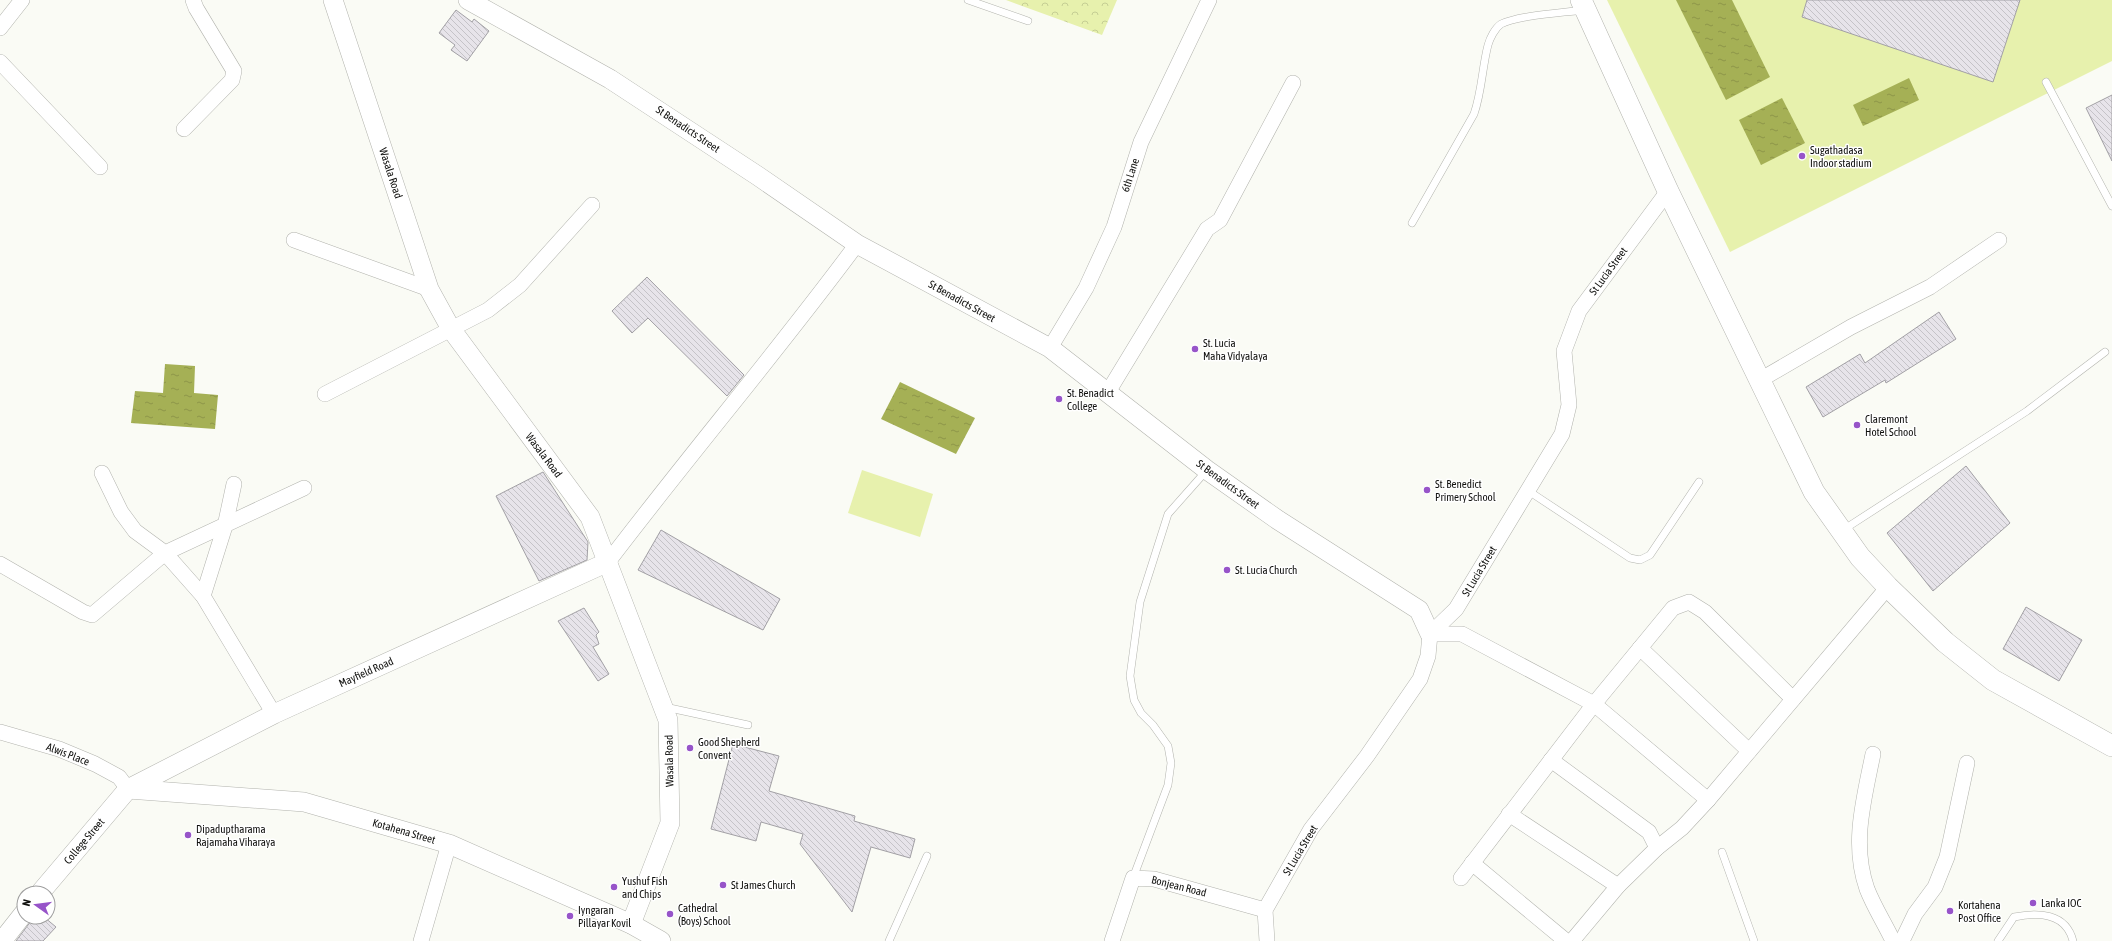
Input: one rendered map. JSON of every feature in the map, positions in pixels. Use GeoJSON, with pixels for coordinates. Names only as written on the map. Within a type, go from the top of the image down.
{"type":"FeatureCollection","features":[{"type":"Feature","properties":{"kind":"main road"},"geometry":{"type":"LineString","coordinates":[[1583,5],[1668,191],[1814,492],[1860,557],[1888,588],[1945,642],[1993,680],[2112,746]]}},
{"type":"Feature","properties":{"kind":"street"},"geometry":{"type":"LineString","coordinates":[[0,28],[22,0]]}},
{"type":"Feature","properties":{"kind":"street"},"geometry":{"type":"LineString","coordinates":[[184,129],[232,80],[234,70],[196,8],[193,0]]}},
{"type":"Feature","properties":{"kind":"street","name":"St Benadicts Street"},"geometry":{"type":"LineString","coordinates":[[468,0],[622,86],[857,244],[1050,348],[1207,470],[1278,520],[1419,610],[1430,634]]}},
{"type":"Feature","properties":{"kind":"street","name":"6th Lane"},"geometry":{"type":"LineString","coordinates":[[1050,348],[1086,288],[1114,227],[1141,142],[1209,0]]}},
{"type":"Feature","properties":{"kind":"street","name":"Wasala Road"},"geometry":{"type":"LineString","coordinates":[[331,2],[429,289],[451,329],[590,518],[668,720],[670,823],[631,924]]}},
{"type":"Feature","properties":{"kind":"street"},"geometry":{"type":"LineString","coordinates":[[0,62],[100,167]]}},
{"type":"Feature","properties":{"kind":"street"},"geometry":{"type":"LineString","coordinates":[[1108,392],[1207,229],[1220,220],[1293,83]]}},
{"type":"Feature","properties":{"kind":"street","name":"St Lucia Street"},"geometry":{"type":"LineString","coordinates":[[1265,910],[1311,829],[1367,756],[1420,679],[1428,656],[1430,634],[1456,609],[1562,434],[1569,405],[1564,351],[1579,310],[1668,191]]}},
{"type":"Feature","properties":{"kind":"street"},"geometry":{"type":"LineString","coordinates":[[325,394],[488,310],[520,285],[592,205]]}},
{"type":"Feature","properties":{"kind":"street"},"geometry":{"type":"LineString","coordinates":[[294,240],[429,289]]}},
{"type":"Feature","properties":{"kind":"street"},"geometry":{"type":"LineString","coordinates":[[1760,380],[1851,327],[1930,287],[1999,240]]}},
{"type":"Feature","properties":{"kind":"street"},"geometry":{"type":"LineString","coordinates":[[608,562],[672,478],[812,304],[857,244]]}},
{"type":"Feature","properties":{"kind":"street"},"geometry":{"type":"LineString","coordinates":[[102,473],[121,512],[135,531],[165,553],[203,596],[274,714]]}},
{"type":"Feature","properties":{"kind":"street"},"geometry":{"type":"LineString","coordinates":[[203,596],[225,526],[234,484]]}},
{"type":"Feature","properties":{"kind":"street"},"geometry":{"type":"LineString","coordinates":[[0,564],[83,612],[92,615],[165,553],[304,488]]}},
{"type":"Feature","properties":{"kind":"street","name":"Mayfield Road"},"geometry":{"type":"LineString","coordinates":[[128,789],[274,714],[608,562]]}},
{"type":"Feature","properties":{"kind":"street"},"geometry":{"type":"LineString","coordinates":[[1572,941],[1618,886],[1657,848],[1682,828],[1708,800],[1888,588]]}},
{"type":"Feature","properties":{"kind":"street"},"geometry":{"type":"LineString","coordinates":[[1461,878],[1594,704],[1673,608],[1689,602],[1706,612],[1793,699]]}},
{"type":"Feature","properties":{"kind":"street"},"geometry":{"type":"LineString","coordinates":[[1430,634],[1462,634],[1594,704],[1708,800]]}},
{"type":"Feature","properties":{"kind":"street"},"geometry":{"type":"LineString","coordinates":[[1640,648],[1749,751]]}},
{"type":"Feature","properties":{"kind":"street","name":"Alwis Place"},"geometry":{"type":"LineString","coordinates":[[0,732],[59,749],[95,764],[119,777],[128,789]]}},
{"type":"Feature","properties":{"kind":"street"},"geometry":{"type":"LineString","coordinates":[[1873,754],[1861,813],[1858,846],[1867,889],[1893,941]]}},
{"type":"Feature","properties":{"kind":"street"},"geometry":{"type":"LineString","coordinates":[[1551,760],[1649,832],[1657,848]]}},
{"type":"Feature","properties":{"kind":"street"},"geometry":{"type":"LineString","coordinates":[[1902,941],[1915,914],[1935,887],[1946,856],[1966,763]]}},
{"type":"Feature","properties":{"kind":"street","name":"Kotahena Street"},"geometry":{"type":"LineString","coordinates":[[128,789],[304,802],[449,844],[631,924],[661,941]]}},
{"type":"Feature","properties":{"kind":"street","name":"College Street"},"geometry":{"type":"LineString","coordinates":[[47,885],[128,789]]}},
{"type":"Feature","properties":{"kind":"street"},"geometry":{"type":"LineString","coordinates":[[1509,814],[1618,886]]}},
{"type":"Feature","properties":{"kind":"street"},"geometry":{"type":"LineString","coordinates":[[421,941],[449,844]]}},
{"type":"Feature","properties":{"kind":"street"},"geometry":{"type":"LineString","coordinates":[[1472,863],[1566,941]]}},
{"type":"Feature","properties":{"kind":"street"},"geometry":{"type":"LineString","coordinates":[[1112,941],[1133,878]]}},
{"type":"Feature","properties":{"kind":"street","name":"Bonjean Road"},"geometry":{"type":"LineString","coordinates":[[1133,878],[1154,879],[1265,910]]}},
{"type":"Feature","properties":{"kind":"street"},"geometry":{"type":"LineString","coordinates":[[1265,910],[1267,941]]}},
{"type":"Feature","properties":{"kind":"street"},"geometry":{"type":"LineString","coordinates":[[2,941],[16,923]]}},
{"type":"Feature","properties":{"kind":"lane"},"geometry":{"type":"LineString","coordinates":[[968,0],[1028,21]]}},
{"type":"Feature","properties":{"kind":"lane"},"geometry":{"type":"LineString","coordinates":[[1412,223],[1474,114],[1480,97],[1488,45],[1495,30],[1500,25],[1515,20],[1583,5]]}},
{"type":"Feature","properties":{"kind":"lane"},"geometry":{"type":"LineString","coordinates":[[2046,82],[2112,206]]}},
{"type":"Feature","properties":{"kind":"lane"},"geometry":{"type":"LineString","coordinates":[[1842,531],[2027,411],[2105,352]]}},
{"type":"Feature","properties":{"kind":"lane"},"geometry":{"type":"LineString","coordinates":[[1133,878],[1168,785],[1171,763],[1168,746],[1153,725],[1141,713],[1134,700],[1130,676],[1140,602],[1168,514],[1207,470]]}},
{"type":"Feature","properties":{"kind":"lane"},"geometry":{"type":"LineString","coordinates":[[1527,490],[1630,558],[1640,560],[1650,555],[1699,482]]}},
{"type":"Feature","properties":{"kind":"lane"},"geometry":{"type":"LineString","coordinates":[[662,706],[748,725]]}},
{"type":"Feature","properties":{"kind":"lane"},"geometry":{"type":"LineString","coordinates":[[1722,852],[1754,941]]}},
{"type":"Feature","properties":{"kind":"lane"},"geometry":{"type":"LineString","coordinates":[[889,941],[927,856]]}},
{"type":"Feature","properties":{"kind":"lane"},"geometry":{"type":"LineString","coordinates":[[1998,941],[2014,917],[2031,914],[2061,920],[2071,932],[2073,941]]}},
{"type":"Feature","properties":{"kind":"green space"},"geometry":{"type":"Polygon","coordinates":[[[1006,0],[1117,0],[1102,35],[1006,0]]]}},
{"type":"Feature","properties":{"kind":"green space","name":"Sugathadasa Indoor stadium"},"geometry":{"type":"Polygon","coordinates":[[[1607,0],[2112,0],[2112,61],[1730,252],[1607,0]]]}},
{"type":"Feature","properties":{"kind":"green space"},"geometry":{"type":"Polygon","coordinates":[[[862,470],[933,494],[920,537],[848,513],[862,470]]]}},
{"type":"Feature","properties":{"kind":"water"},"geometry":{"type":"Polygon","coordinates":[[[1676,0],[1732,0],[1770,77],[1726,100],[1676,0]]]}},
{"type":"Feature","properties":{"kind":"water"},"geometry":{"type":"Polygon","coordinates":[[[1909,78],[1919,100],[1863,126],[1853,105],[1909,78]]]}},
{"type":"Feature","properties":{"kind":"water"},"geometry":{"type":"Polygon","coordinates":[[[1782,98],[1805,143],[1761,165],[1739,120],[1782,98]]]}},
{"type":"Feature","properties":{"kind":"water"},"geometry":{"type":"Polygon","coordinates":[[[165,364],[195,366],[194,393],[218,395],[215,429],[131,423],[135,391],[163,393],[165,364]]]}},
{"type":"Feature","properties":{"kind":"water"},"geometry":{"type":"Polygon","coordinates":[[[900,382],[975,418],[956,454],[881,419],[900,382]]]}},
{"type":"Feature","properties":{"kind":"building"},"geometry":{"type":"Polygon","coordinates":[[[1807,0],[2020,0],[1993,82],[1802,17],[1807,0]]]}},
{"type":"Feature","properties":{"kind":"building"},"geometry":{"type":"Polygon","coordinates":[[[456,10],[472,22],[474,19],[489,31],[467,61],[451,50],[455,45],[439,33],[456,10]]]}},
{"type":"Feature","properties":{"kind":"building"},"geometry":{"type":"Polygon","coordinates":[[[2112,95],[2112,161],[2086,108],[2112,95]]]}},
{"type":"Feature","properties":{"kind":"building"},"geometry":{"type":"Polygon","coordinates":[[[647,277],[744,375],[727,396],[648,318],[632,333],[612,311],[647,277]]]}},
{"type":"Feature","properties":{"kind":"building"},"geometry":{"type":"Polygon","coordinates":[[[1939,312],[1956,339],[1886,383],[1885,380],[1823,417],[1806,387],[1860,354],[1865,363],[1939,312]]]}},
{"type":"Feature","properties":{"kind":"building"},"geometry":{"type":"Polygon","coordinates":[[[1966,466],[2010,523],[1933,591],[1887,533],[1966,466]]]}},
{"type":"Feature","properties":{"kind":"building"},"geometry":{"type":"Polygon","coordinates":[[[543,472],[588,542],[587,560],[539,581],[496,496],[543,472]]]}},
{"type":"Feature","properties":{"kind":"building"},"geometry":{"type":"Polygon","coordinates":[[[661,530],[780,599],[763,630],[638,570],[661,530]]]}},
{"type":"Feature","properties":{"kind":"building"},"geometry":{"type":"Polygon","coordinates":[[[2026,607],[2082,640],[2059,681],[2003,649],[2026,607]]]}},
{"type":"Feature","properties":{"kind":"building"},"geometry":{"type":"Polygon","coordinates":[[[584,608],[599,632],[596,635],[599,644],[593,647],[609,674],[598,681],[558,621],[584,608]]]}},
{"type":"Feature","properties":{"kind":"building"},"geometry":{"type":"Polygon","coordinates":[[[733,744],[779,756],[769,791],[855,816],[854,821],[915,839],[910,858],[871,847],[852,912],[800,844],[803,834],[761,822],[756,841],[711,829],[733,744]]]}},
{"type":"Feature","properties":{"kind":"building"},"geometry":{"type":"Polygon","coordinates":[[[28,925],[54,925],[56,927],[43,941],[16,941],[28,925]]]}},
{"type":"Feature","properties":{"kind":"place","name":"Sugathadasa Indoor stadium"},"geometry":{"type":"Point","coordinates":[1802,156]}},
{"type":"Feature","properties":{"kind":"place","name":"St. Lucia Maha Vidyalaya"},"geometry":{"type":"Point","coordinates":[1195,349]}},
{"type":"Feature","properties":{"kind":"place","name":"St. Benadict College"},"geometry":{"type":"Point","coordinates":[1059,399]}},
{"type":"Feature","properties":{"kind":"place","name":"Claremont Hotel School"},"geometry":{"type":"Point","coordinates":[1857,425]}},
{"type":"Feature","properties":{"kind":"place","name":"St. Benedict Primery School"},"geometry":{"type":"Point","coordinates":[1427,490]}},
{"type":"Feature","properties":{"kind":"place","name":"St. Lucia Church"},"geometry":{"type":"Point","coordinates":[1227,570]}},
{"type":"Feature","properties":{"kind":"place","name":"Good Shepherd Convent"},"geometry":{"type":"Point","coordinates":[690,748]}},
{"type":"Feature","properties":{"kind":"place","name":"Dipaduptharama Rajamaha Viharaya"},"geometry":{"type":"Point","coordinates":[188,835]}},
{"type":"Feature","properties":{"kind":"place","name":"St James Church"},"geometry":{"type":"Point","coordinates":[723,885]}},
{"type":"Feature","properties":{"kind":"place","name":"Yushuf Fish and Chips"},"geometry":{"type":"Point","coordinates":[614,887]}},
{"type":"Feature","properties":{"kind":"place","name":"Lanka IOC"},"geometry":{"type":"Point","coordinates":[2033,903]}},
{"type":"Feature","properties":{"kind":"place","name":"Kortahena Post Office"},"geometry":{"type":"Point","coordinates":[1950,911]}},
{"type":"Feature","properties":{"kind":"place","name":"Cathedral (Boys) School"},"geometry":{"type":"Point","coordinates":[670,914]}},
{"type":"Feature","properties":{"kind":"place","name":"Iyngaran Pillayar Kovil"},"geometry":{"type":"Point","coordinates":[570,916]}}]}
